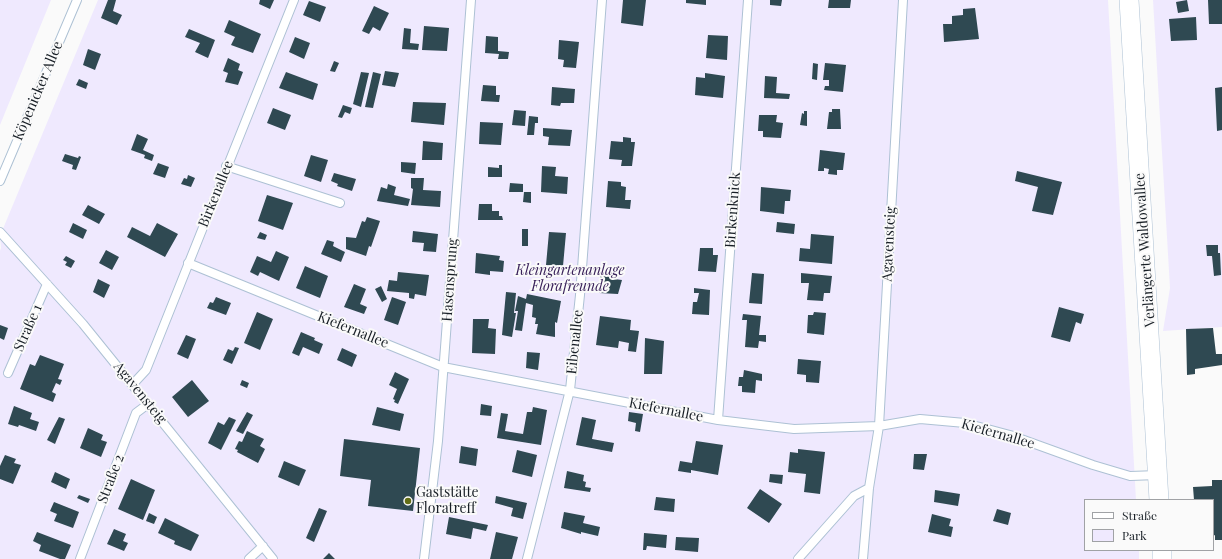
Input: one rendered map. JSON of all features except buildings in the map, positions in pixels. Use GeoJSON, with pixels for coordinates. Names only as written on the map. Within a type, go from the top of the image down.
{"type":"FeatureCollection","features":[{"type":"Feature","properties":{"kind":"street","name":"Verlängerte Waldowallee"},"geometry":{"type":"LineString","coordinates":[[1129,0],[1159,499]]}},
{"type":"Feature","properties":{"kind":"lane","name":"Köpenicker Allee"},"geometry":{"type":"LineString","coordinates":[[0,181],[77,0]]}},
{"type":"Feature","properties":{"kind":"lane","name":"Birkenallee"},"geometry":{"type":"LineString","coordinates":[[133,384],[146,370],[226,166],[294,0]]}},
{"type":"Feature","properties":{"kind":"lane","name":"Hasensprung"},"geometry":{"type":"LineString","coordinates":[[424,559],[438,440],[471,0]]}},
{"type":"Feature","properties":{"kind":"lane","name":"Eibenallee"},"geometry":{"type":"LineString","coordinates":[[527,559],[570,390],[580,295],[602,0]]}},
{"type":"Feature","properties":{"kind":"lane","name":"Birkenknick"},"geometry":{"type":"LineString","coordinates":[[718,420],[748,0]]}},
{"type":"Feature","properties":{"kind":"lane","name":"Agavensteig"},"geometry":{"type":"LineString","coordinates":[[863,559],[869,488],[878,426],[903,0]]}},
{"type":"Feature","properties":{"kind":"lane"},"geometry":{"type":"LineString","coordinates":[[226,166],[340,203]]}},
{"type":"Feature","properties":{"kind":"lane","name":"Agavensteig"},"geometry":{"type":"LineString","coordinates":[[0,232],[83,324],[273,559]]}},
{"type":"Feature","properties":{"kind":"lane","name":"Kiefernallee"},"geometry":{"type":"LineString","coordinates":[[188,263],[443,367],[570,390],[718,420],[794,430],[878,426],[920,419],[965,423],[1010,435],[1130,476],[1158,475]]}},
{"type":"Feature","properties":{"kind":"lane","name":"Straße 1"},"geometry":{"type":"LineString","coordinates":[[8,373],[47,284]]}},
{"type":"Feature","properties":{"kind":"lane","name":"Straße 2"},"geometry":{"type":"LineString","coordinates":[[80,559],[136,413],[148,404]]}},
{"type":"Feature","properties":{"kind":"lane"},"geometry":{"type":"LineString","coordinates":[[798,559],[854,496],[869,488]]}},
{"type":"Feature","properties":{"kind":"lane"},"geometry":{"type":"LineString","coordinates":[[249,559],[263,546]]}},
{"type":"Feature","properties":{"kind":"green space"},"geometry":{"type":"Polygon","coordinates":[[[0,0],[51,0],[0,125],[0,0]]]}},
{"type":"Feature","properties":{"kind":"green space","name":"Kleingartenanlage Florafreunde"},"geometry":{"type":"Polygon","coordinates":[[[98,0],[1108,0],[1136,499],[1084,499],[1084,551],[1139,551],[1139,559],[0,559],[0,236],[98,0]]]}},
{"type":"Feature","properties":{"kind":"green space"},"geometry":{"type":"Polygon","coordinates":[[[1153,0],[1222,0],[1222,327],[1163,331],[1170,288],[1153,0]]]}},
{"type":"Feature","properties":{"kind":"place","name":"Gaststätte Floratreff"},"geometry":{"type":"Point","coordinates":[408,501]}}]}
